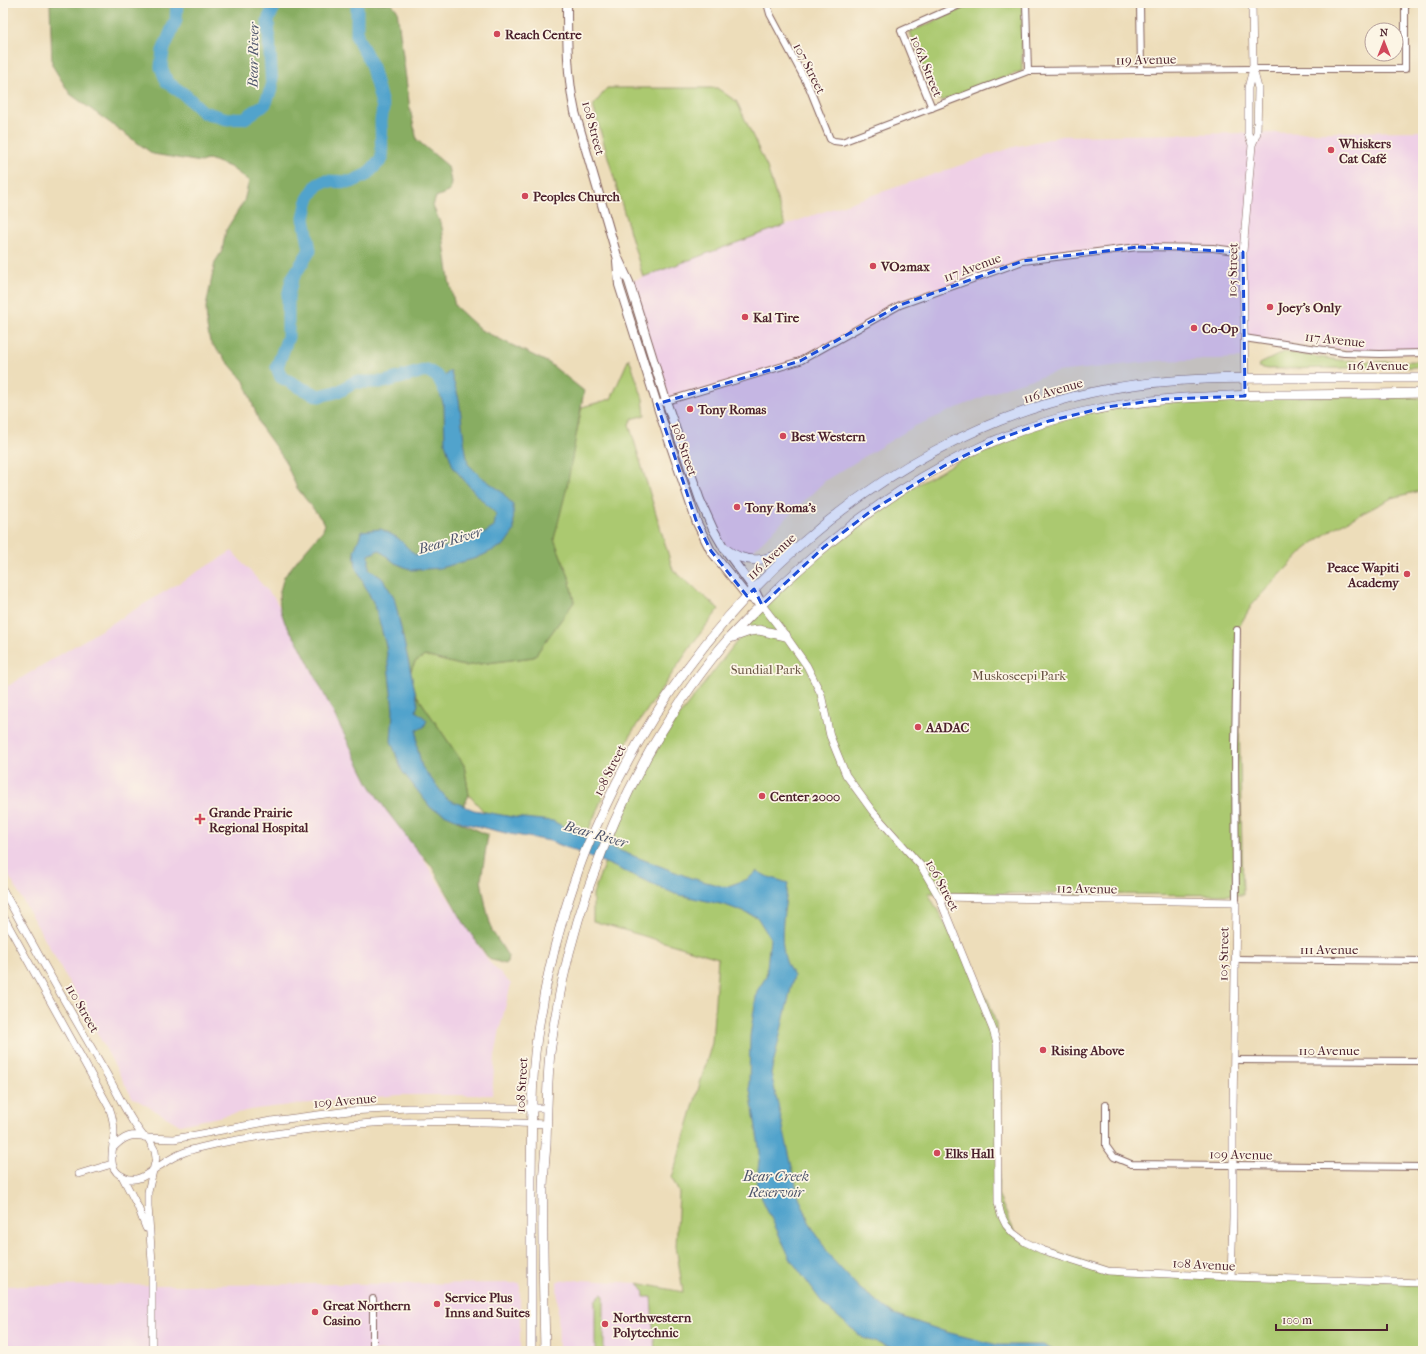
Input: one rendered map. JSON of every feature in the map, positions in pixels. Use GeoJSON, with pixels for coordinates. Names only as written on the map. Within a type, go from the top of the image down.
{"type":"FeatureCollection","features":[{"type":"Feature","properties":{"kind":"main road","name":"108 Street"},"geometry":{"type":"LineString","coordinates":[[545,1351],[543,1288],[543,1186],[550,1055],[559,998],[572,942],[592,876],[631,786],[670,718],[695,680],[729,638],[762,604],[754,589],[724,548],[713,529],[700,500],[666,401],[629,282],[617,256],[575,112],[571,92],[567,46],[567,3]]}},
{"type":"Feature","properties":{"kind":"main road","name":"108 Street"},"geometry":{"type":"LineString","coordinates":[[531,1351],[532,1108],[535,1054],[542,1004],[557,940],[578,870],[596,826],[625,766],[660,707],[708,639],[747,596],[711,551],[697,523],[619,285],[617,256]]}},
{"type":"Feature","properties":{"kind":"main road","name":"116 Avenue"},"geometry":{"type":"LineString","coordinates":[[747,596],[800,546],[847,508],[919,460],[968,434],[1015,415],[1066,398],[1120,387],[1167,382],[1245,378],[1423,378]]}},
{"type":"Feature","properties":{"kind":"main road"},"geometry":{"type":"LineString","coordinates":[[747,596],[762,604],[824,547],[872,511],[907,488],[944,466],[996,440],[1049,421],[1107,407],[1166,399],[1423,393]]}},
{"type":"Feature","properties":{"kind":"main road"},"geometry":{"type":"LineString","coordinates":[[724,548],[732,555],[744,559],[760,560],[772,558],[800,546]]}},
{"type":"Feature","properties":{"kind":"main road"},"geometry":{"type":"LineString","coordinates":[[729,638],[750,631],[759,630],[786,636]]}},
{"type":"Feature","properties":{"kind":"street","name":"107 Street"},"geometry":{"type":"LineString","coordinates":[[767,3],[770,14],[810,87],[830,139],[834,141]]}},
{"type":"Feature","properties":{"kind":"street","name":"106A Street"},"geometry":{"type":"LineString","coordinates":[[932,108],[901,31],[964,3]]}},
{"type":"Feature","properties":{"kind":"street"},"geometry":{"type":"LineString","coordinates":[[1026,3],[1028,71]]}},
{"type":"Feature","properties":{"kind":"street"},"geometry":{"type":"LineString","coordinates":[[1140,3],[1141,70]]}},
{"type":"Feature","properties":{"kind":"street","name":"105 Street"},"geometry":{"type":"LineString","coordinates":[[1245,396],[1243,252],[1252,145],[1257,133],[1258,88],[1252,69],[1252,3]]}},
{"type":"Feature","properties":{"kind":"street","name":"119 Avenue"},"geometry":{"type":"LineString","coordinates":[[834,141],[842,142],[848,140],[1028,71],[1405,69],[1404,3]]}},
{"type":"Feature","properties":{"kind":"street","name":"117 Avenue"},"geometry":{"type":"LineString","coordinates":[[657,404],[800,361],[900,305],[1023,261],[1138,247],[1214,248],[1243,252]]}},
{"type":"Feature","properties":{"kind":"street","name":"117 Avenue"},"geometry":{"type":"LineString","coordinates":[[1244,338],[1344,353],[1423,353]]}},
{"type":"Feature","properties":{"kind":"street","name":"106 Street"},"geometry":{"type":"LineString","coordinates":[[762,604],[807,666],[820,694],[830,736],[846,775],[873,812],[921,866],[939,898],[993,1030],[997,1044],[998,1203],[1001,1215]]}},
{"type":"Feature","properties":{"kind":"street","name":"105 Street"},"geometry":{"type":"LineString","coordinates":[[1231,1277],[1236,902],[1235,747],[1237,630]]}},
{"type":"Feature","properties":{"kind":"street","name":"110 Street"},"geometry":{"type":"LineString","coordinates":[[3,890],[55,985],[107,1074],[129,1116],[138,1130],[146,1137]]}},
{"type":"Feature","properties":{"kind":"street","name":"112 Avenue"},"geometry":{"type":"LineString","coordinates":[[939,898],[1236,902]]}},
{"type":"Feature","properties":{"kind":"street","name":"110 Street"},"geometry":{"type":"LineString","coordinates":[[3,916],[109,1107],[114,1128],[112,1149]]}},
{"type":"Feature","properties":{"kind":"street","name":"111 Avenue"},"geometry":{"type":"LineString","coordinates":[[1235,959],[1423,960]]}},
{"type":"Feature","properties":{"kind":"street","name":"110 Avenue"},"geometry":{"type":"LineString","coordinates":[[1234,1060],[1423,1061]]}},
{"type":"Feature","properties":{"kind":"street","name":"109 Avenue"},"geometry":{"type":"LineString","coordinates":[[1106,1105],[1106,1146],[1114,1157],[1131,1164],[1423,1167]]}},
{"type":"Feature","properties":{"kind":"street","name":"109 Avenue"},"geometry":{"type":"LineString","coordinates":[[146,1137],[178,1138],[271,1121],[357,1111],[408,1108],[547,1108]]}},
{"type":"Feature","properties":{"kind":"street","name":"109 Avenue"},"geometry":{"type":"LineString","coordinates":[[154,1169],[184,1152],[202,1147],[320,1128],[403,1122],[546,1124]]}},
{"type":"Feature","properties":{"kind":"street"},"geometry":{"type":"LineString","coordinates":[[151,1243],[144,1220],[121,1176],[112,1164],[112,1149],[121,1140],[128,1136],[135,1135],[146,1137],[155,1151],[156,1158],[148,1192],[151,1243],[152,1351]]}},
{"type":"Feature","properties":{"kind":"street"},"geometry":{"type":"LineString","coordinates":[[79,1174],[112,1164]]}},
{"type":"Feature","properties":{"kind":"street"},"geometry":{"type":"LineString","coordinates":[[121,1176],[127,1179],[139,1178],[145,1176],[154,1169]]}},
{"type":"Feature","properties":{"kind":"street","name":"108 Avenue"},"geometry":{"type":"LineString","coordinates":[[1001,1215],[1006,1225],[1013,1233],[1025,1242],[1042,1250],[1099,1269],[1231,1277],[1423,1283]]}},
{"type":"Feature","properties":{"kind":"street"},"geometry":{"type":"LineString","coordinates":[[373,1299],[373,1351]]}},
{"type":"Feature","properties":{"kind":"highlighted area"},"geometry":{"type":"Polygon","coordinates":[[[1138,247],[1243,252],[1245,396],[1166,399],[1107,407],[1049,421],[996,440],[944,466],[871,511],[824,547],[762,605],[754,589],[747,596],[711,551],[697,523],[657,404],[800,361],[900,305],[1023,261],[1138,247]]]}},
{"type":"Feature","properties":{"kind":"shaded area"},"geometry":{"type":"Polygon","coordinates":[[[1423,131],[1423,353],[1380,354],[1245,338],[1244,358],[1158,361],[1057,372],[1006,387],[915,426],[826,480],[744,559],[732,555],[713,529],[629,282],[811,216],[1014,147],[1062,136],[1248,133],[1252,144],[1257,133],[1423,131]]]}},
{"type":"Feature","properties":{"kind":"shaded area","name":"Grande Prairie Regional Hospital"},"geometry":{"type":"Polygon","coordinates":[[[232,551],[275,599],[367,771],[489,962],[511,984],[495,1056],[492,1095],[399,1095],[299,1104],[256,1109],[180,1125],[132,1097],[3,866],[3,689],[232,551]]]}},
{"type":"Feature","properties":{"kind":"shaded area","name":"Northwestern Polytechnic"},"geometry":{"type":"Polygon","coordinates":[[[582,1280],[637,1283],[641,1286],[651,1297],[655,1351],[559,1351],[557,1281],[582,1280]]]}},
{"type":"Feature","properties":{"kind":"shaded area"},"geometry":{"type":"Polygon","coordinates":[[[520,1283],[520,1351],[3,1351],[3,1286],[520,1283]]]}},
{"type":"Feature","properties":{"kind":"green space"},"geometry":{"type":"Polygon","coordinates":[[[50,3],[391,3],[397,10],[410,109],[417,140],[448,166],[451,182],[450,191],[436,197],[433,206],[442,227],[449,280],[455,306],[481,330],[549,363],[584,391],[567,487],[554,539],[569,577],[574,602],[534,657],[464,666],[425,656],[415,662],[410,673],[416,694],[464,765],[469,795],[457,821],[488,835],[481,880],[492,931],[508,956],[505,964],[489,959],[468,930],[431,865],[416,849],[386,810],[369,784],[300,646],[285,623],[280,608],[279,594],[284,577],[323,530],[325,524],[297,488],[284,459],[261,427],[244,381],[210,342],[207,327],[206,307],[215,262],[222,251],[226,230],[244,201],[249,181],[230,167],[209,159],[201,162],[153,154],[70,94],[52,65],[50,3]]]}},
{"type":"Feature","properties":{"kind":"green space"},"geometry":{"type":"Polygon","coordinates":[[[975,3],[1022,3],[1022,71],[942,101],[934,97],[910,32],[975,3]]]}},
{"type":"Feature","properties":{"kind":"green space"},"geometry":{"type":"Polygon","coordinates":[[[607,88],[717,88],[737,102],[767,167],[785,225],[643,277],[593,106],[607,88]]]}},
{"type":"Feature","properties":{"kind":"green space"},"geometry":{"type":"Polygon","coordinates":[[[1284,352],[1339,360],[1376,362],[1423,361],[1423,367],[1267,369],[1259,367],[1260,364],[1284,352]]]}},
{"type":"Feature","properties":{"kind":"green space"},"geometry":{"type":"Polygon","coordinates":[[[629,358],[643,399],[645,415],[632,419],[629,424],[673,570],[719,609],[696,639],[632,732],[582,845],[496,825],[469,795],[464,765],[416,694],[410,673],[415,661],[425,656],[464,666],[534,657],[574,602],[569,577],[554,539],[582,407],[611,399],[629,358]]]}},
{"type":"Feature","properties":{"kind":"green space","name":"Muskoseepi Park"},"geometry":{"type":"Polygon","coordinates":[[[1245,396],[1423,398],[1423,490],[1392,498],[1334,528],[1305,549],[1253,603],[1237,630],[1243,895],[928,893],[989,1002],[996,1024],[1001,1107],[998,1195],[1015,1233],[1038,1245],[1117,1273],[1423,1282],[1423,1351],[655,1351],[651,1297],[644,1297],[642,1288],[637,1283],[683,1292],[676,1246],[679,1193],[672,1178],[712,1043],[718,958],[593,921],[593,894],[617,829],[663,739],[779,587],[871,511],[996,440],[1107,407],[1245,396]]]}},
{"type":"Feature","properties":{"kind":"green space"},"geometry":{"type":"Polygon","coordinates":[[[602,1294],[604,1296],[604,1351],[595,1351],[595,1301],[602,1294]]]}},
{"type":"Feature","properties":{"kind":"water","name":"Bear Creek Reservoir"},"geometry":{"type":"Polygon","coordinates":[[[450,370],[459,399],[468,464],[480,476],[501,491],[513,505],[514,531],[504,545],[477,558],[440,568],[412,570],[395,563],[379,550],[369,555],[369,569],[382,578],[394,597],[418,704],[416,711],[427,720],[424,727],[417,730],[417,747],[422,767],[447,799],[474,810],[513,817],[553,821],[579,835],[691,878],[725,887],[748,879],[757,871],[766,876],[788,883],[782,931],[784,955],[794,976],[771,1073],[798,1194],[810,1224],[832,1259],[859,1288],[894,1314],[946,1332],[998,1345],[1043,1345],[1055,1351],[901,1351],[863,1338],[824,1305],[791,1260],[756,1186],[760,1153],[749,1084],[750,1036],[757,991],[766,977],[770,938],[757,917],[725,905],[675,894],[608,864],[550,841],[510,834],[464,823],[431,808],[402,771],[391,741],[393,711],[386,646],[375,606],[356,568],[354,551],[362,531],[381,529],[398,538],[415,555],[476,539],[494,527],[496,514],[474,492],[453,467],[445,443],[444,406],[437,385],[450,370]]]}},
{"type":"Feature","properties":{"kind":"waterway","name":"Bear River"},"geometry":{"type":"LineString","coordinates":[[177,3],[176,20],[163,51],[161,67],[167,82],[185,95],[203,112],[227,119],[245,118],[265,104],[272,87],[268,20],[276,3]]}},
{"type":"Feature","properties":{"kind":"waterway","name":"Bear River"},"geometry":{"type":"LineString","coordinates":[[357,3],[357,37],[371,64],[383,108],[381,121],[382,159],[366,175],[351,182],[325,181],[317,185],[308,199],[304,219],[310,250],[292,279],[288,297],[288,337],[277,367],[281,377],[319,396],[340,391],[355,382],[384,382],[427,370],[438,377],[448,396]]}},
{"type":"Feature","properties":{"kind":"place","name":"Reach Centre"},"geometry":{"type":"Point","coordinates":[497,34]}},
{"type":"Feature","properties":{"kind":"place","name":"Whiskers Cat Café"},"geometry":{"type":"Point","coordinates":[1331,150]}},
{"type":"Feature","properties":{"kind":"place","name":"Peoples Church"},"geometry":{"type":"Point","coordinates":[525,196]}},
{"type":"Feature","properties":{"kind":"place","name":"VO2max"},"geometry":{"type":"Point","coordinates":[873,266]}},
{"type":"Feature","properties":{"kind":"place","name":"Joey's Only"},"geometry":{"type":"Point","coordinates":[1270,307]}},
{"type":"Feature","properties":{"kind":"place","name":"Kal Tire"},"geometry":{"type":"Point","coordinates":[745,317]}},
{"type":"Feature","properties":{"kind":"place","name":"Co-Op"},"geometry":{"type":"Point","coordinates":[1194,328]}},
{"type":"Feature","properties":{"kind":"place","name":"Tony Romas"},"geometry":{"type":"Point","coordinates":[690,409]}},
{"type":"Feature","properties":{"kind":"place","name":"Best Western"},"geometry":{"type":"Point","coordinates":[783,436]}},
{"type":"Feature","properties":{"kind":"place","name":"Tony Roma's"},"geometry":{"type":"Point","coordinates":[737,507]}},
{"type":"Feature","properties":{"kind":"place","name":"Peace Wapiti Academy"},"geometry":{"type":"Point","coordinates":[1407,574]}},
{"type":"Feature","properties":{"kind":"place","name":"AADAC"},"geometry":{"type":"Point","coordinates":[918,727]}},
{"type":"Feature","properties":{"kind":"place","name":"Center 2000"},"geometry":{"type":"Point","coordinates":[762,796]}},
{"type":"Feature","properties":{"kind":"place","name":"Grande Prairie Regional Hospital"},"geometry":{"type":"Point","coordinates":[200,819]}},
{"type":"Feature","properties":{"kind":"place","name":"Rising Above"},"geometry":{"type":"Point","coordinates":[1043,1050]}},
{"type":"Feature","properties":{"kind":"place","name":"Elks Hall"},"geometry":{"type":"Point","coordinates":[937,1153]}},
{"type":"Feature","properties":{"kind":"place","name":"Service Plus Inns and Suites"},"geometry":{"type":"Point","coordinates":[437,1304]}},
{"type":"Feature","properties":{"kind":"place","name":"Great Northern Casino"},"geometry":{"type":"Point","coordinates":[315,1312]}},
{"type":"Feature","properties":{"kind":"place","name":"Northwestern Polytechnic"},"geometry":{"type":"Point","coordinates":[605,1324]}},
{"type":"Feature","properties":{"kind":"park label","name":"Sundial Park"},"geometry":{"type":"Point","coordinates":[766,669]}}]}
